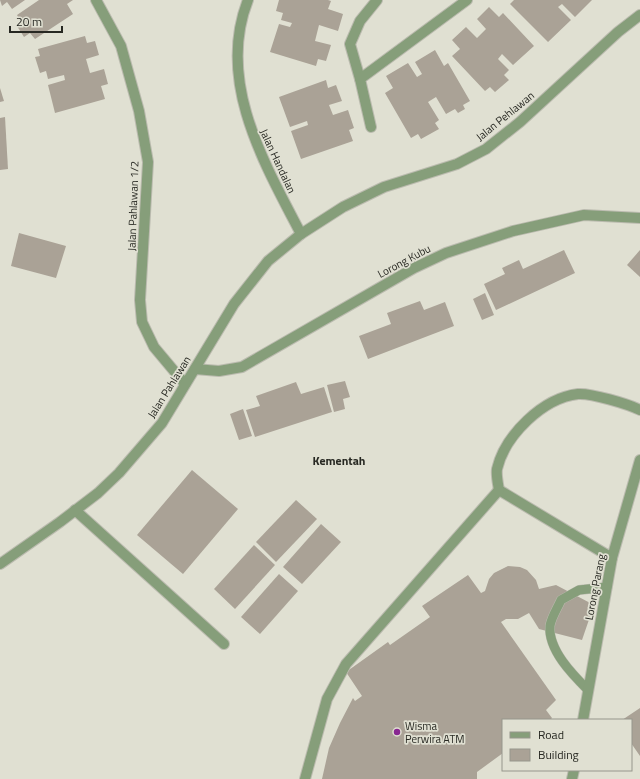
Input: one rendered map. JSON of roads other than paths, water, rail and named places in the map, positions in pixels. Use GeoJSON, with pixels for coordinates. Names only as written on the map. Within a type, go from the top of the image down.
{"type":"FeatureCollection","features":[{"type":"Feature","properties":{"kind":"street","name":"Jalan Pahlawan 1/2"},"geometry":{"type":"LineString","coordinates":[[96,0],[121,46],[139,111],[148,162],[140,300],[142,322],[154,347],[184,384]]}},
{"type":"Feature","properties":{"kind":"street","name":"Jalan Handalan"},"geometry":{"type":"LineString","coordinates":[[248,0],[242,16],[237,47],[239,81],[251,133],[301,234]]}},
{"type":"Feature","properties":{"kind":"street"},"geometry":{"type":"LineString","coordinates":[[371,127],[350,44],[360,21],[377,0]]}},
{"type":"Feature","properties":{"kind":"street"},"geometry":{"type":"LineString","coordinates":[[360,79],[467,0]]}},
{"type":"Feature","properties":{"kind":"street","name":"Jalan Pehlawan"},"geometry":{"type":"LineString","coordinates":[[301,234],[343,207],[384,187],[458,164],[486,149],[520,122],[618,32],[640,15]]}},
{"type":"Feature","properties":{"kind":"street","name":"Lorong Kubu"},"geometry":{"type":"LineString","coordinates":[[195,369],[219,371],[242,367],[414,268],[446,253],[513,231],[584,215],[640,218]]}},
{"type":"Feature","properties":{"kind":"street","name":"Jalan Pahlawan"},"geometry":{"type":"LineString","coordinates":[[0,564],[98,493],[119,473],[158,428],[234,304],[268,261],[301,234]]}},
{"type":"Feature","properties":{"kind":"street"},"geometry":{"type":"LineString","coordinates":[[304,779],[327,699],[346,664],[499,490],[497,470],[504,451],[523,423],[552,401],[579,394],[616,401],[640,410]]}},
{"type":"Feature","properties":{"kind":"street","name":"Lorong Parang"},"geometry":{"type":"LineString","coordinates":[[583,719],[612,558],[640,460]]}},
{"type":"Feature","properties":{"kind":"street"},"geometry":{"type":"LineString","coordinates":[[499,490],[612,558]]}},
{"type":"Feature","properties":{"kind":"street"},"geometry":{"type":"LineString","coordinates":[[75,510],[224,644]]}},
{"type":"Feature","properties":{"kind":"lane"},"geometry":{"type":"LineString","coordinates":[[588,690],[566,668],[554,648],[550,626],[561,600],[579,590],[607,587]]}},
{"type":"Feature","properties":{"kind":"place","name":"Wisma Perwira ATM"},"geometry":{"type":"Point","coordinates":[397,732]}},
{"type":"Feature","properties":{"kind":"district","name":"Kementah"},"geometry":{"type":"Point","coordinates":[339,461]}}]}
